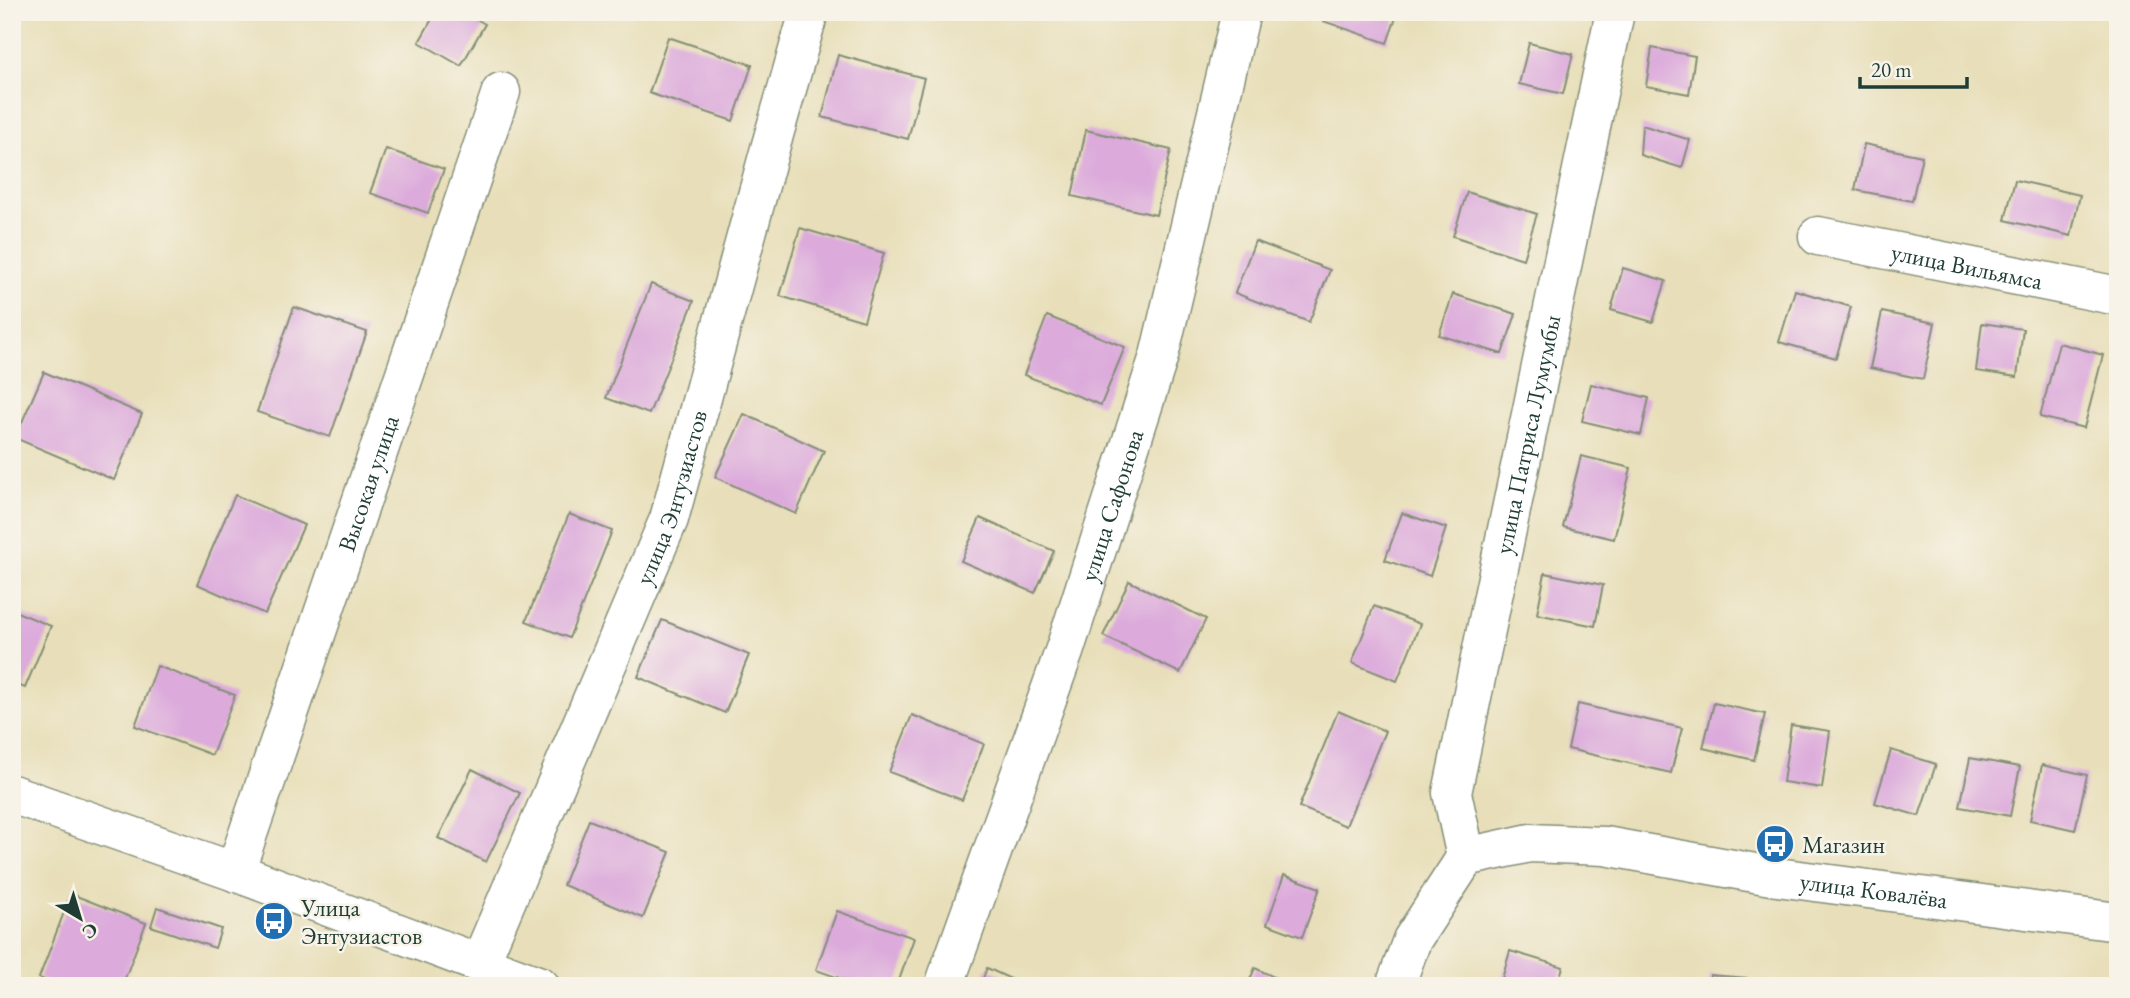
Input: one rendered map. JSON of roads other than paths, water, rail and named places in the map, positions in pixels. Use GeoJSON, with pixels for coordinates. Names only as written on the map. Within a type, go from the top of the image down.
{"type":"FeatureCollection","features":[{"type":"Feature","properties":{"kind":"street","name":"улица Энтузиастов"},"geometry":{"type":"LineString","coordinates":[[480,964],[669,519],[809,12]]}},
{"type":"Feature","properties":{"kind":"street","name":"улица Сафонова"},"geometry":{"type":"LineString","coordinates":[[944,986],[1065,649],[1159,356],[1241,12]]}},
{"type":"Feature","properties":{"kind":"street","name":"улица Патриса Лумумбы"},"geometry":{"type":"LineString","coordinates":[[1466,857],[1452,793],[1615,12]]}},
{"type":"Feature","properties":{"kind":"street","name":"Высокая улица"},"geometry":{"type":"LineString","coordinates":[[235,872],[501,92]]}},
{"type":"Feature","properties":{"kind":"street","name":"улица Вильямса"},"geometry":{"type":"LineString","coordinates":[[1818,236],[2118,296]]}},
{"type":"Feature","properties":{"kind":"street"},"geometry":{"type":"LineString","coordinates":[[12,794],[235,872],[540,986]]}},
{"type":"Feature","properties":{"kind":"street","name":"улица Ковалёва"},"geometry":{"type":"LineString","coordinates":[[1466,857],[1530,843],[1605,846],[1777,877],[2118,921]]}},
{"type":"Feature","properties":{"kind":"street"},"geometry":{"type":"LineString","coordinates":[[1395,986],[1412,940],[1466,857]]}},
{"type":"Feature","properties":{"kind":"place","name":"Магазин"},"geometry":{"type":"Point","coordinates":[1775,844]}},
{"type":"Feature","properties":{"kind":"place","name":"Улица Энтузиастов"},"geometry":{"type":"Point","coordinates":[274,921]}}]}
